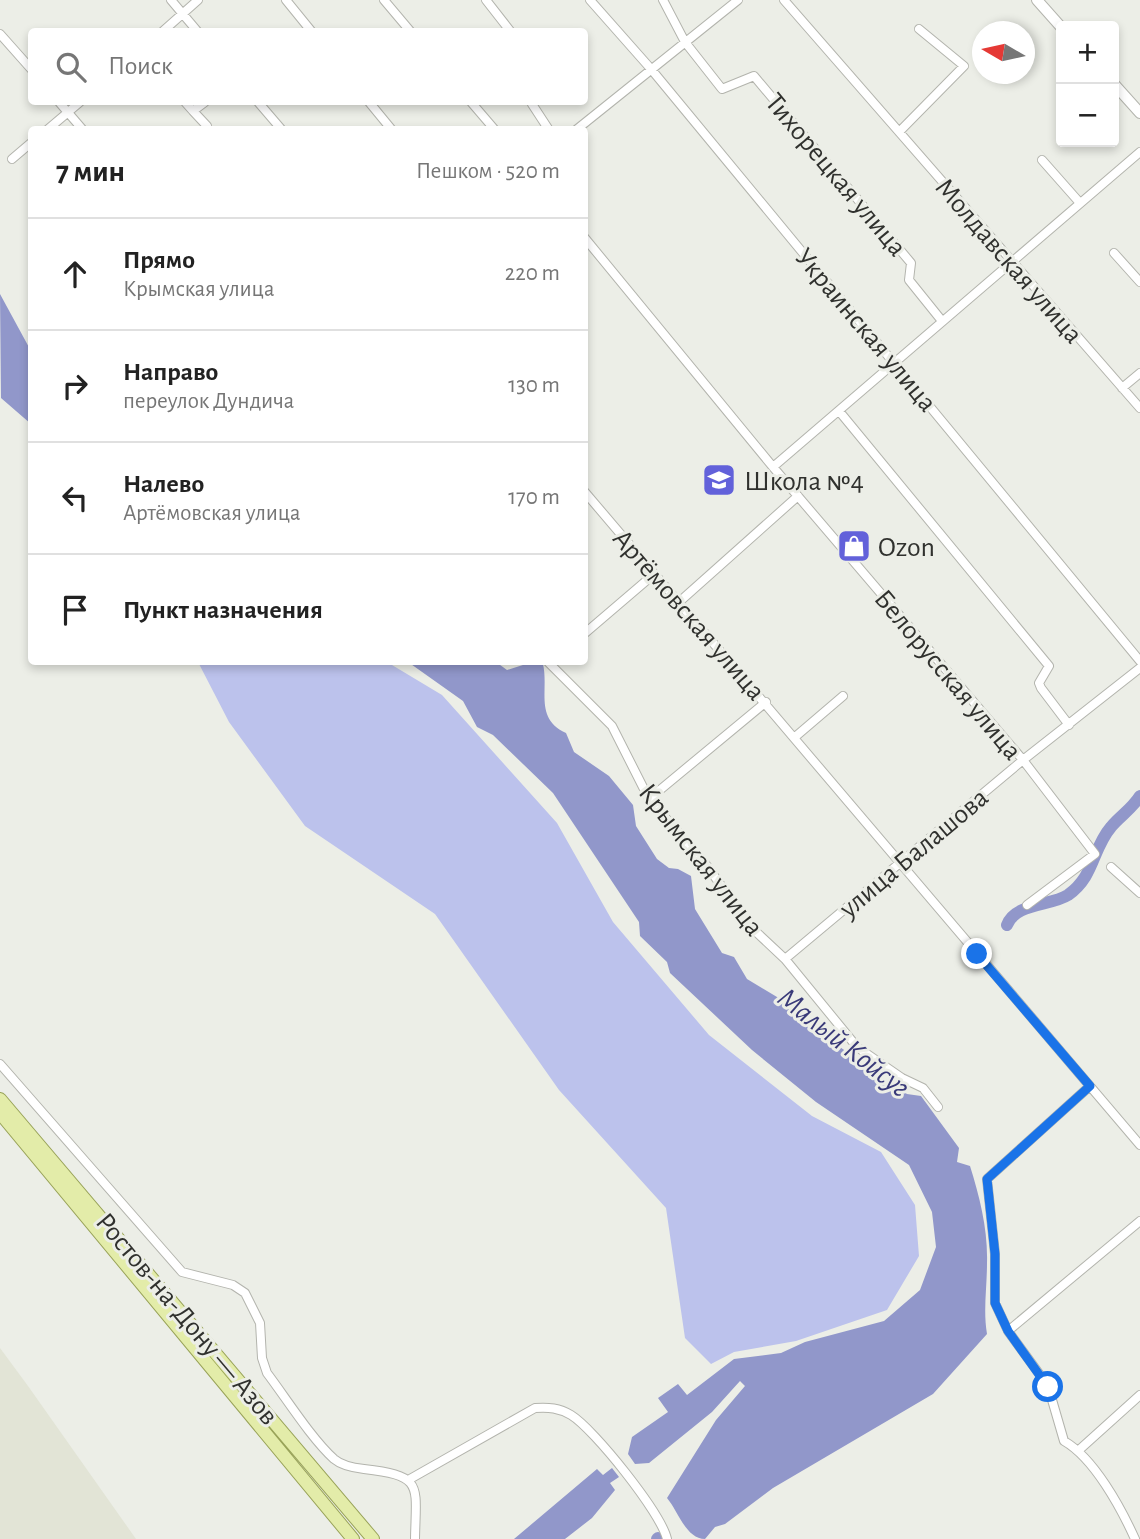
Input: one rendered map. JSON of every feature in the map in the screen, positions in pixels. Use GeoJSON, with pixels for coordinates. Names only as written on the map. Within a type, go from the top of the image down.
{"type":"FeatureCollection","features":[{"type":"Feature","properties":{"kind":"main road"},"geometry":{"type":"LineString","coordinates":[[1037,0],[1056,21]]}},
{"type":"Feature","properties":{"kind":"main road"},"geometry":{"type":"LineString","coordinates":[[1119,90],[1140,113]]}},
{"type":"Feature","properties":{"kind":"main road","name":"Ростов-на-Дону — Азов"},"geometry":{"type":"LineString","coordinates":[[0,1099],[373,1539]]}},
{"type":"Feature","properties":{"kind":"main road","name":"Ростов-на-Дону — Азов"},"geometry":{"type":"LineString","coordinates":[[0,1113],[353,1539]]}},
{"type":"Feature","properties":{"kind":"street"},"geometry":{"type":"LineString","coordinates":[[171,0],[195,28]]}},
{"type":"Feature","properties":{"kind":"street"},"geometry":{"type":"LineString","coordinates":[[167,28],[198,0]]}},
{"type":"Feature","properties":{"kind":"street"},"geometry":{"type":"LineString","coordinates":[[286,0],[309,28]]}},
{"type":"Feature","properties":{"kind":"street"},"geometry":{"type":"LineString","coordinates":[[384,0],[408,28]]}},
{"type":"Feature","properties":{"kind":"street"},"geometry":{"type":"LineString","coordinates":[[486,0],[509,28]]}},
{"type":"Feature","properties":{"kind":"street","name":"Украинская улица"},"geometry":{"type":"LineString","coordinates":[[590,0],[651,69],[1140,661]]}},
{"type":"Feature","properties":{"kind":"street","name":"Тихорецкая улица"},"geometry":{"type":"LineString","coordinates":[[663,0],[685,42],[722,89],[754,76],[911,262],[909,280],[942,321]]}},
{"type":"Feature","properties":{"kind":"street"},"geometry":{"type":"LineString","coordinates":[[581,126],[738,0]]}},
{"type":"Feature","properties":{"kind":"street","name":"Молдавская улица"},"geometry":{"type":"LineString","coordinates":[[784,0],[1140,408]]}},
{"type":"Feature","properties":{"kind":"street"},"geometry":{"type":"LineString","coordinates":[[899,132],[964,66],[919,29]]}},
{"type":"Feature","properties":{"kind":"street"},"geometry":{"type":"LineString","coordinates":[[0,34],[28,66]]}},
{"type":"Feature","properties":{"kind":"street"},"geometry":{"type":"LineString","coordinates":[[62,105],[80,126]]}},
{"type":"Feature","properties":{"kind":"street"},"geometry":{"type":"LineString","coordinates":[[51,126],[75,105]]}},
{"type":"Feature","properties":{"kind":"street"},"geometry":{"type":"LineString","coordinates":[[188,105],[206,126]]}},
{"type":"Feature","properties":{"kind":"street"},"geometry":{"type":"LineString","coordinates":[[193,111],[201,105]]}},
{"type":"Feature","properties":{"kind":"street"},"geometry":{"type":"LineString","coordinates":[[261,105],[279,126]]}},
{"type":"Feature","properties":{"kind":"street"},"geometry":{"type":"LineString","coordinates":[[371,105],[389,126]]}},
{"type":"Feature","properties":{"kind":"street"},"geometry":{"type":"LineString","coordinates":[[474,105],[492,126]]}},
{"type":"Feature","properties":{"kind":"street"},"geometry":{"type":"LineString","coordinates":[[533,105],[546,126]]}},
{"type":"Feature","properties":{"kind":"street"},"geometry":{"type":"LineString","coordinates":[[12,159],[28,145]]}},
{"type":"Feature","properties":{"kind":"street"},"geometry":{"type":"LineString","coordinates":[[773,467],[893,361],[1140,152]]}},
{"type":"Feature","properties":{"kind":"street"},"geometry":{"type":"LineString","coordinates":[[1042,160],[1080,203]]}},
{"type":"Feature","properties":{"kind":"street","name":"Белорусская улица"},"geometry":{"type":"LineString","coordinates":[[588,242],[773,467],[1023,761],[1095,854],[1027,905]]}},
{"type":"Feature","properties":{"kind":"street"},"geometry":{"type":"LineString","coordinates":[[1114,253],[1140,282]]}},
{"type":"Feature","properties":{"kind":"street"},"geometry":{"type":"LineString","coordinates":[[1122,388],[1140,373]]}},
{"type":"Feature","properties":{"kind":"street"},"geometry":{"type":"LineString","coordinates":[[839,411],[1049,666],[1039,683],[1069,725]]}},
{"type":"Feature","properties":{"kind":"street","name":"Артёмовская улица"},"geometry":{"type":"LineString","coordinates":[[588,496],[1140,1145]]}},
{"type":"Feature","properties":{"kind":"street"},"geometry":{"type":"LineString","coordinates":[[678,603],[798,496]]}},
{"type":"Feature","properties":{"kind":"street"},"geometry":{"type":"LineString","coordinates":[[588,631],[653,575]]}},
{"type":"Feature","properties":{"kind":"street","name":"Крымская улица"},"geometry":{"type":"LineString","coordinates":[[553,665],[612,726],[649,799],[704,862],[752,928],[785,959],[857,1048],[902,1079],[923,1088],[938,1107]]}},
{"type":"Feature","properties":{"kind":"street","name":"улица Балашова"},"geometry":{"type":"LineString","coordinates":[[785,959],[1140,667]]}},
{"type":"Feature","properties":{"kind":"street"},"geometry":{"type":"LineString","coordinates":[[794,737],[843,696]]}},
{"type":"Feature","properties":{"kind":"street"},"geometry":{"type":"LineString","coordinates":[[649,799],[766,702]]}},
{"type":"Feature","properties":{"kind":"street"},"geometry":{"type":"LineString","coordinates":[[1111,867],[1140,893]]}},
{"type":"Feature","properties":{"kind":"street"},"geometry":{"type":"LineString","coordinates":[[0,1064],[172,1263],[188,1275],[233,1285],[245,1293],[260,1323],[262,1357],[267,1373],[335,1460],[354,1468],[400,1473],[411,1479],[416,1495],[415,1539]]}},
{"type":"Feature","properties":{"kind":"street"},"geometry":{"type":"LineString","coordinates":[[1090,1086],[987,1179],[995,1254],[995,1303],[1008,1331],[1048,1387],[1064,1441],[1079,1450],[1124,1516],[1135,1539]]}},
{"type":"Feature","properties":{"kind":"street"},"geometry":{"type":"LineString","coordinates":[[1008,1331],[1140,1221]]}},
{"type":"Feature","properties":{"kind":"street"},"geometry":{"type":"LineString","coordinates":[[1079,1450],[1140,1395]]}},
{"type":"Feature","properties":{"kind":"street"},"geometry":{"type":"LineString","coordinates":[[411,1479],[535,1408],[551,1406],[582,1422],[653,1507],[667,1539]]}},
{"type":"Feature","properties":{"kind":"shaded area"},"geometry":{"type":"Polygon","coordinates":[[[0,294],[28,345],[28,421],[1,398],[0,294]]]}},
{"type":"Feature","properties":{"kind":"shaded area"},"geometry":{"type":"Polygon","coordinates":[[[200,665],[392,665],[442,695],[557,823],[613,922],[709,1035],[812,1116],[881,1152],[915,1205],[919,1256],[887,1310],[796,1341],[734,1352],[711,1364],[685,1338],[666,1208],[559,1090],[435,914],[305,826],[229,722],[200,665]]]}},
{"type":"Feature","properties":{"kind":"shaded area"},"geometry":{"type":"Polygon","coordinates":[[[412,665],[500,665],[507,670],[523,665],[543,665],[546,711],[550,720],[566,733],[574,752],[609,776],[633,805],[636,826],[657,859],[669,868],[678,869],[691,876],[695,909],[722,953],[734,957],[747,979],[782,1000],[797,1017],[907,1094],[921,1096],[959,1148],[957,1162],[970,1166],[985,1226],[987,1334],[933,1394],[773,1488],[725,1524],[715,1527],[705,1539],[698,1538],[688,1529],[667,1498],[716,1420],[745,1386],[740,1381],[712,1412],[649,1463],[635,1464],[628,1454],[632,1437],[668,1412],[658,1398],[678,1384],[687,1395],[734,1359],[781,1353],[805,1342],[884,1321],[920,1290],[936,1247],[932,1212],[909,1165],[816,1102],[752,1050],[670,973],[667,962],[640,936],[639,922],[553,793],[493,735],[477,727],[463,701],[412,665]]]}},
{"type":"Feature","properties":{"kind":"shaded area"},"geometry":{"type":"Polygon","coordinates":[[[0,1348],[28,1386],[136,1539],[0,1539],[0,1348]]]}},
{"type":"Feature","properties":{"kind":"shaded area"},"geometry":{"type":"Polygon","coordinates":[[[612,1468],[619,1477],[610,1483],[615,1490],[592,1518],[565,1539],[514,1539],[597,1469],[603,1475],[612,1468]]]}},
{"type":"Feature","properties":{"kind":"waterway"},"geometry":{"type":"LineString","coordinates":[[1007,925],[1011,918],[1025,909],[1061,899],[1077,888],[1105,835],[1140,796]]}},
{"type":"Feature","properties":{"kind":"place","name":"Школа №4"},"geometry":{"type":"Point","coordinates":[719,480]}},
{"type":"Feature","properties":{"kind":"place","name":"Ozon"},"geometry":{"type":"Point","coordinates":[854,546]}},
{"type":"Feature","properties":{"kind":"route"},"geometry":{"type":"LineString","coordinates":[[977,954],[1090,1086],[987,1179],[995,1254],[995,1303],[1001,1320],[1048,1387]]}},
{"type":"Feature","properties":{"kind":"water label","name":"Малый Койсуг"},"geometry":{"type":"Point","coordinates":[844,1042]}}]}
